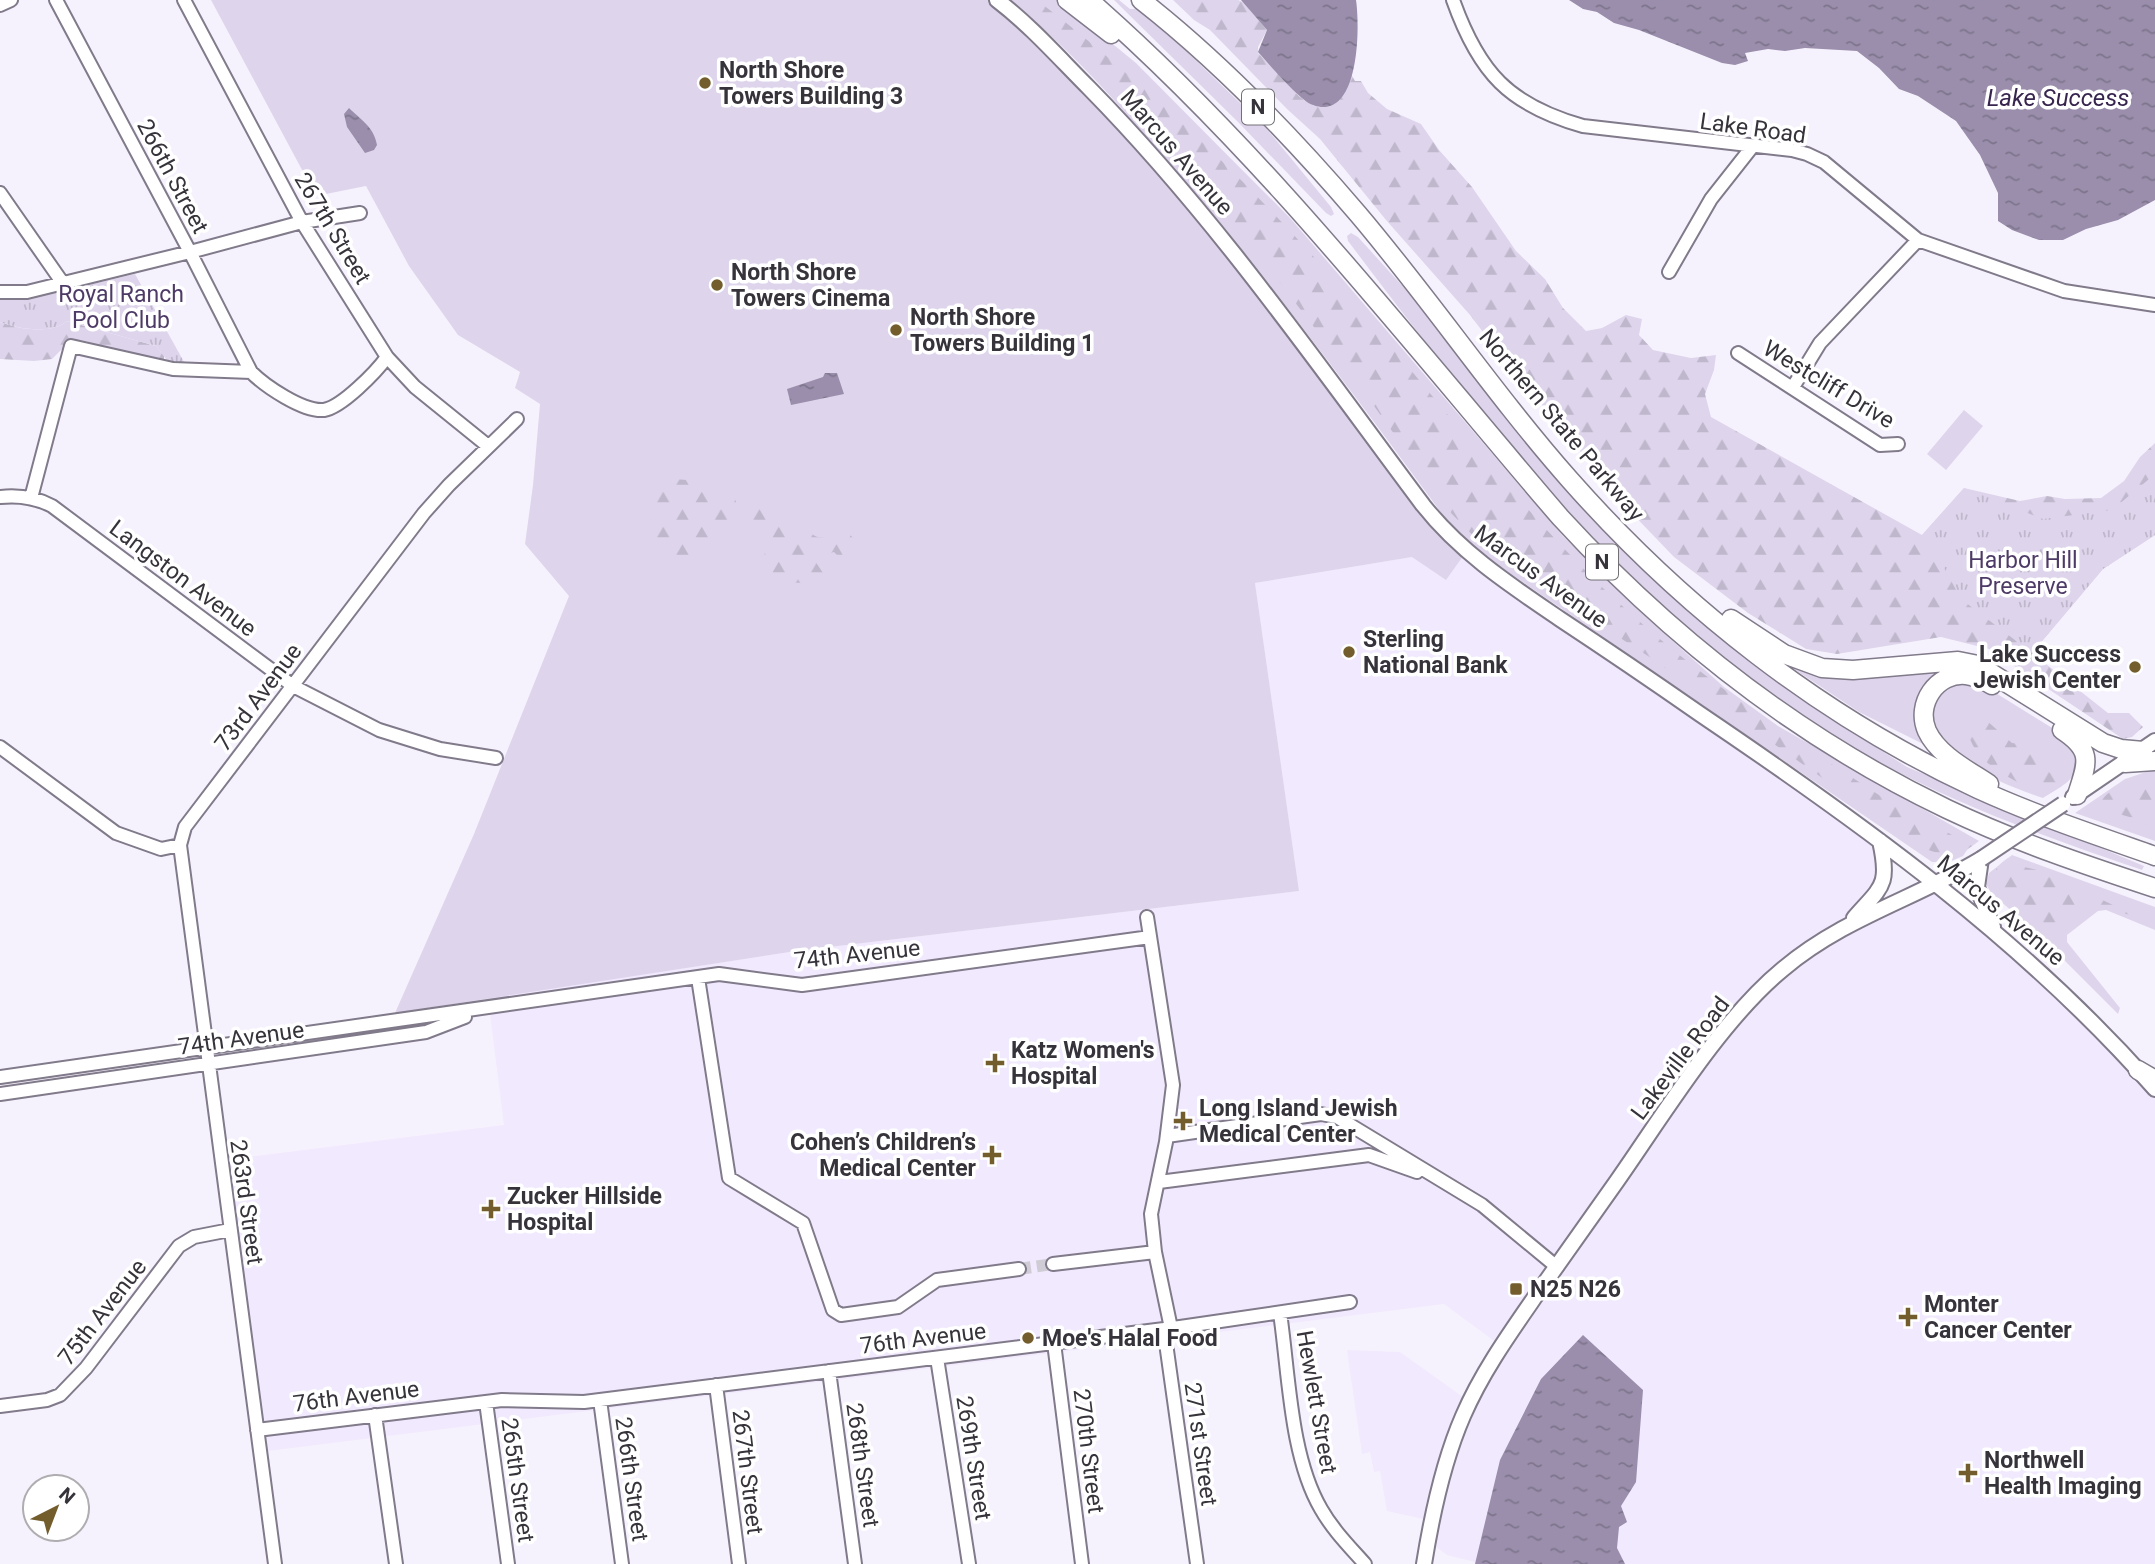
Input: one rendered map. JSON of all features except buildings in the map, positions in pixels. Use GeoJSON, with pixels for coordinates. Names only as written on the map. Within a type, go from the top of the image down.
{"type":"FeatureCollection","features":[{"type":"Feature","properties":{"kind":"highway"},"geometry":{"type":"LineString","coordinates":[[1067,0],[1232,136]]}},
{"type":"Feature","properties":{"kind":"highway","name":"N"},"geometry":{"type":"LineString","coordinates":[[1089,0],[1160,64],[1232,136],[1301,212],[1576,534],[1633,592],[1711,661],[1796,723],[1885,777],[1979,823],[2151,888]]}},
{"type":"Feature","properties":{"kind":"highway","name":"Northern State Parkway"},"geometry":{"type":"LineString","coordinates":[[1146,4],[1257,106],[1357,213],[1546,452],[1617,531],[1710,617],[1811,694],[1918,759],[2026,810],[2155,856]]}},
{"type":"Feature","properties":{"kind":"highway"},"geometry":{"type":"LineString","coordinates":[[1617,531],[1755,637],[1801,662],[1842,670],[1951,661],[1971,663],[1992,672],[2103,743],[2121,749],[2151,751]]}},
{"type":"Feature","properties":{"kind":"highway"},"geometry":{"type":"LineString","coordinates":[[2026,810],[1959,764],[1933,740],[1924,723],[1924,707],[1930,694],[1941,682],[1958,675],[1980,678],[2079,742],[2086,759],[2070,799]]}},
{"type":"Feature","properties":{"kind":"highway"},"geometry":{"type":"LineString","coordinates":[[2125,763],[2151,751]]}},
{"type":"Feature","properties":{"kind":"highway"},"geometry":{"type":"LineString","coordinates":[[2060,822],[2112,831],[2155,845]]}},
{"type":"Feature","properties":{"kind":"highway"},"geometry":{"type":"LineString","coordinates":[[2138,1070],[2155,1080]]}},
{"type":"Feature","properties":{"kind":"main road","name":"Marcus Avenue"},"geometry":{"type":"LineString","coordinates":[[997,0],[1027,24],[1121,120],[1197,206],[1449,536],[1484,566],[1811,789],[1935,883],[1995,931],[2062,992],[2155,1089]]}},
{"type":"Feature","properties":{"kind":"main road","name":"Lakeville Road"},"geometry":{"type":"LineString","coordinates":[[1424,1564],[1442,1478],[1463,1415],[1494,1357],[1727,1028],[1781,971],[1815,943],[1848,924],[1982,859],[2125,763]]}},
{"type":"Feature","properties":{"kind":"main road"},"geometry":{"type":"LineString","coordinates":[[1848,924],[1884,880],[1886,866],[1880,841]]}},
{"type":"Feature","properties":{"kind":"main road"},"geometry":{"type":"LineString","coordinates":[[1982,859],[1977,887],[1995,931]]}},
{"type":"Feature","properties":{"kind":"street"},"geometry":{"type":"LineString","coordinates":[[0,5],[11,0]]}},
{"type":"Feature","properties":{"kind":"street","name":"266th Street"},"geometry":{"type":"LineString","coordinates":[[56,0],[251,372]]}},
{"type":"Feature","properties":{"kind":"street","name":"267th Street"},"geometry":{"type":"LineString","coordinates":[[184,0],[302,222],[387,357],[415,387],[488,446]]}},
{"type":"Feature","properties":{"kind":"street","name":"Lake Road"},"geometry":{"type":"LineString","coordinates":[[1453,0],[1468,39],[1491,73],[1518,98],[1550,117],[1583,126],[1792,150],[1807,154],[1824,162],[1919,240],[2064,291],[2155,305]]}},
{"type":"Feature","properties":{"kind":"street"},"geometry":{"type":"LineString","coordinates":[[1669,272],[1711,199],[1752,147]]}},
{"type":"Feature","properties":{"kind":"street"},"geometry":{"type":"LineString","coordinates":[[0,193],[62,282]]}},
{"type":"Feature","properties":{"kind":"street"},"geometry":{"type":"LineString","coordinates":[[0,292],[27,292],[302,222],[360,214]]}},
{"type":"Feature","properties":{"kind":"street"},"geometry":{"type":"LineString","coordinates":[[1793,387],[1820,343],[1919,240]]}},
{"type":"Feature","properties":{"kind":"street"},"geometry":{"type":"LineString","coordinates":[[31,498],[71,346],[173,369],[251,372],[266,387],[312,409],[325,410],[338,403],[369,377],[387,357]]}},
{"type":"Feature","properties":{"kind":"street","name":"Westcliff Drive"},"geometry":{"type":"LineString","coordinates":[[1738,353],[1880,445],[1898,444]]}},
{"type":"Feature","properties":{"kind":"street","name":"73rd Avenue"},"geometry":{"type":"LineString","coordinates":[[180,845],[186,827],[424,513],[517,419]]}},
{"type":"Feature","properties":{"kind":"street","name":"Langston Avenue"},"geometry":{"type":"LineString","coordinates":[[0,497],[14,495],[52,506],[293,686],[379,730],[440,749],[496,758]]}},
{"type":"Feature","properties":{"kind":"street"},"geometry":{"type":"LineString","coordinates":[[0,747],[116,834],[161,849],[180,845]]}},
{"type":"Feature","properties":{"kind":"street","name":"263rd Street"},"geometry":{"type":"LineString","coordinates":[[180,845],[275,1564]]}},
{"type":"Feature","properties":{"kind":"street","name":"271st Street"},"geometry":{"type":"LineString","coordinates":[[1147,917],[1173,1085],[1167,1136],[1152,1214],[1197,1564]]}},
{"type":"Feature","properties":{"kind":"street","name":"74th Avenue"},"geometry":{"type":"LineString","coordinates":[[0,1077],[719,975],[802,985],[1150,937]]}},
{"type":"Feature","properties":{"kind":"street"},"geometry":{"type":"LineString","coordinates":[[698,978],[729,1178],[803,1223],[836,1313],[841,1315],[898,1307],[937,1280],[1019,1269]]}},
{"type":"Feature","properties":{"kind":"street","name":"74th Avenue"},"geometry":{"type":"LineString","coordinates":[[0,1094],[426,1032],[485,1009]]}},
{"type":"Feature","properties":{"kind":"street"},"geometry":{"type":"LineString","coordinates":[[1167,1136],[1329,1115],[1337,1117],[1482,1205],[1557,1267]]}},
{"type":"Feature","properties":{"kind":"street"},"geometry":{"type":"LineString","coordinates":[[1158,1182],[1369,1155],[1440,1180]]}},
{"type":"Feature","properties":{"kind":"street","name":"75th Avenue"},"geometry":{"type":"LineString","coordinates":[[0,1406],[47,1400],[60,1395],[86,1368],[179,1246],[194,1237],[230,1230]]}},
{"type":"Feature","properties":{"kind":"street"},"geometry":{"type":"LineString","coordinates":[[1053,1264],[1155,1252]]}},
{"type":"Feature","properties":{"kind":"street","name":"76th Avenue"},"geometry":{"type":"LineString","coordinates":[[257,1430],[502,1399],[584,1402],[1168,1329],[1350,1302]]}},
{"type":"Feature","properties":{"kind":"street","name":"Hewlett Street"},"geometry":{"type":"LineString","coordinates":[[1280,1313],[1296,1431],[1308,1481],[1332,1527],[1365,1564]]}},
{"type":"Feature","properties":{"kind":"street","name":"270th Street"},"geometry":{"type":"LineString","coordinates":[[1054,1343],[1082,1564]]}},
{"type":"Feature","properties":{"kind":"street","name":"269th Street"},"geometry":{"type":"LineString","coordinates":[[937,1357],[969,1564]]}},
{"type":"Feature","properties":{"kind":"street","name":"268th Street"},"geometry":{"type":"LineString","coordinates":[[829,1371],[855,1564]]}},
{"type":"Feature","properties":{"kind":"street","name":"267th Street"},"geometry":{"type":"LineString","coordinates":[[716,1385],[739,1564]]}},
{"type":"Feature","properties":{"kind":"street","name":"266th Street"},"geometry":{"type":"LineString","coordinates":[[600,1400],[622,1564]]}},
{"type":"Feature","properties":{"kind":"street","name":"265th Street"},"geometry":{"type":"LineString","coordinates":[[486,1402],[508,1564]]}},
{"type":"Feature","properties":{"kind":"street"},"geometry":{"type":"LineString","coordinates":[[375,1415],[396,1564]]}},
{"type":"Feature","properties":{"kind":"shaded area"},"geometry":{"type":"Polygon","coordinates":[[[1466,552],[1880,841],[1886,866],[1850,922],[1935,883],[2155,1089],[2155,1564],[1476,1564],[1447,1555],[1428,1541],[1432,1521],[1387,1511],[1380,1471],[1374,1472],[1370,1452],[1362,1454],[1347,1350],[1400,1352],[1470,1402],[1501,1346],[1444,1304],[260,1452],[223,1160],[504,1125],[488,998],[796,951],[1299,891],[1255,583],[1412,557],[1466,552]]]}},
{"type":"Feature","properties":{"kind":"green space"},"geometry":{"type":"Polygon","coordinates":[[[211,0],[997,0],[1120,120],[1466,552],[1446,580],[1412,557],[1255,583],[1299,891],[796,951],[395,1013],[474,834],[569,596],[525,544],[540,404],[515,388],[520,372],[458,335],[409,266],[366,186],[316,196],[211,0]]]}},
{"type":"Feature","properties":{"kind":"green space"},"geometry":{"type":"Polygon","coordinates":[[[1009,0],[1059,0],[1136,63],[1291,219],[1563,536],[1639,611],[1724,687],[1778,726],[1979,841],[1963,856],[1949,862],[1932,862],[1486,557],[1448,522],[1285,305],[1142,132],[1078,62],[1009,0]]]}},
{"type":"Feature","properties":{"kind":"green space"},"geometry":{"type":"Polygon","coordinates":[[[1023,0],[1037,0],[1079,33],[1160,103],[1236,175],[1345,292],[1537,519],[1605,590],[1641,623],[1717,684],[1796,740],[1918,820],[1972,846],[1946,854],[1921,847],[1648,656],[1490,553],[1451,513],[1374,406],[1230,217],[1117,94],[1023,0]]]}},
{"type":"Feature","properties":{"kind":"green space"},"geometry":{"type":"Polygon","coordinates":[[[1114,0],[1119,0],[1130,9],[1137,9],[1183,48],[1266,128],[1334,214],[1331,216],[1326,213],[1114,0]]]}},
{"type":"Feature","properties":{"kind":"green space"},"geometry":{"type":"Polygon","coordinates":[[[1173,0],[1243,2],[1267,30],[1258,47],[1258,53],[1309,103],[1318,106],[1332,104],[1343,92],[1351,74],[1355,81],[1361,81],[1368,93],[1387,109],[1421,124],[1439,150],[1472,187],[1516,251],[1545,279],[1563,308],[1586,331],[1602,328],[1626,315],[1642,319],[1639,335],[1653,350],[1691,358],[1716,355],[1714,370],[1705,394],[1711,417],[1922,535],[1964,488],[2020,501],[2047,496],[2065,499],[2101,498],[2124,481],[2140,457],[2155,443],[2155,535],[2103,569],[2032,653],[2108,713],[2129,713],[2143,727],[2132,737],[2123,739],[1989,649],[1941,637],[1837,654],[1806,649],[1748,613],[1674,557],[1624,505],[1528,391],[1470,315],[1386,220],[1320,139],[1210,30],[1194,20],[1173,0]]]}},
{"type":"Feature","properties":{"kind":"green space"},"geometry":{"type":"Polygon","coordinates":[[[1351,233],[1358,237],[1427,313],[1553,473],[1642,568],[1705,625],[1801,699],[1907,767],[2144,866],[2142,870],[2003,819],[1868,757],[1785,704],[1721,655],[1661,603],[1604,548],[1496,430],[1348,241],[1347,236],[1351,233]]]}},
{"type":"Feature","properties":{"kind":"green space","name":"Royal Ranch Pool Club"},"geometry":{"type":"Polygon","coordinates":[[[135,274],[188,369],[173,368],[156,346],[67,321],[44,329],[17,327],[0,322],[0,297],[51,293],[135,274]]]}},
{"type":"Feature","properties":{"kind":"green space"},"geometry":{"type":"Polygon","coordinates":[[[67,321],[156,346],[164,360],[159,361],[140,354],[123,355],[77,340],[52,359],[0,359],[0,322],[16,327],[43,329],[67,321]]]}},
{"type":"Feature","properties":{"kind":"green space"},"geometry":{"type":"Polygon","coordinates":[[[1964,410],[1983,426],[1946,470],[1927,454],[1964,410]]]}},
{"type":"Feature","properties":{"kind":"green space"},"geometry":{"type":"Polygon","coordinates":[[[660,473],[674,479],[687,480],[708,491],[721,492],[735,499],[738,514],[735,523],[722,543],[703,557],[685,560],[676,556],[651,534],[648,528],[652,513],[649,498],[651,480],[660,473]]]}},
{"type":"Feature","properties":{"kind":"green space","name":"Harbor Hill Preserve"},"geometry":{"type":"Polygon","coordinates":[[[2155,474],[2155,535],[2103,569],[2032,653],[1961,599],[1930,542],[1922,535],[1964,488],[2043,519],[2112,510],[2155,474]]]}},
{"type":"Feature","properties":{"kind":"green space"},"geometry":{"type":"Polygon","coordinates":[[[764,506],[775,515],[780,528],[788,530],[800,525],[823,537],[844,528],[862,548],[860,554],[846,564],[834,552],[813,558],[823,573],[817,582],[778,585],[770,577],[772,570],[765,564],[764,542],[743,526],[750,512],[764,506]]]}},
{"type":"Feature","properties":{"kind":"green space"},"geometry":{"type":"Polygon","coordinates":[[[1955,664],[1928,684],[1926,739],[1921,743],[1859,712],[1788,665],[1955,664]]]}},
{"type":"Feature","properties":{"kind":"green space"},"geometry":{"type":"Polygon","coordinates":[[[1956,681],[1978,682],[2070,739],[2081,749],[2070,780],[2043,798],[1989,776],[1953,752],[1928,718],[1940,688],[1956,681]]]}},
{"type":"Feature","properties":{"kind":"green space"},"geometry":{"type":"Polygon","coordinates":[[[1986,720],[2012,743],[2023,744],[2032,751],[2035,762],[2055,776],[2062,786],[2044,797],[1987,763],[1971,742],[1967,729],[1975,721],[1986,720]]]}},
{"type":"Feature","properties":{"kind":"green space"},"geometry":{"type":"Polygon","coordinates":[[[2155,769],[2155,841],[2075,813],[2125,779],[2155,769]]]}},
{"type":"Feature","properties":{"kind":"green space"},"geometry":{"type":"Polygon","coordinates":[[[2155,780],[2155,829],[2133,818],[2105,810],[2100,804],[2117,788],[2155,780]]]}},
{"type":"Feature","properties":{"kind":"green space"},"geometry":{"type":"Polygon","coordinates":[[[2012,855],[2155,907],[2155,930],[2106,910],[2098,911],[2067,935],[2067,942],[2120,1008],[2118,1014],[2037,933],[1991,893],[1986,884],[1989,873],[2012,855]]]}},
{"type":"Feature","properties":{"kind":"green space"},"geometry":{"type":"Polygon","coordinates":[[[2008,858],[2020,866],[2042,871],[2115,906],[2155,918],[2155,922],[2094,905],[2076,913],[2059,932],[2064,950],[2060,951],[2012,905],[1997,886],[1995,872],[2008,858]]]}},
{"type":"Feature","properties":{"kind":"water"},"geometry":{"type":"Polygon","coordinates":[[[1241,0],[1356,0],[1358,30],[1354,69],[1340,99],[1329,106],[1313,105],[1293,90],[1258,52],[1267,30],[1241,0]]]}},
{"type":"Feature","properties":{"kind":"water","name":"Lake Success"},"geometry":{"type":"Polygon","coordinates":[[[1569,0],[2155,0],[2155,200],[2118,220],[2086,229],[2063,240],[2039,240],[2012,230],[1998,221],[1998,193],[1980,155],[1956,121],[1918,96],[1899,89],[1879,68],[1857,51],[1768,49],[1745,53],[1748,61],[1735,65],[1722,63],[1639,30],[1614,23],[1569,0]]]}},
{"type":"Feature","properties":{"kind":"water"},"geometry":{"type":"Polygon","coordinates":[[[349,108],[373,133],[377,145],[374,150],[365,153],[347,127],[344,114],[349,108]]]}},
{"type":"Feature","properties":{"kind":"water"},"geometry":{"type":"Polygon","coordinates":[[[825,373],[837,373],[844,394],[791,405],[787,389],[823,377],[825,373]]]}},
{"type":"Feature","properties":{"kind":"water"},"geometry":{"type":"Polygon","coordinates":[[[1583,1335],[1643,1390],[1636,1482],[1621,1506],[1627,1522],[1619,1527],[1617,1548],[1625,1564],[1475,1564],[1500,1460],[1541,1379],[1583,1335]]]}},
{"type":"Feature","properties":{"kind":"tunnel"},"geometry":{"type":"LineString","coordinates":[[1019,1269],[1053,1264]]}},
{"type":"Feature","properties":{"kind":"place","name":"North Shore Towers Building 3"},"geometry":{"type":"Point","coordinates":[705,83]}},
{"type":"Feature","properties":{"kind":"place","name":"North Shore Towers Cinema"},"geometry":{"type":"Point","coordinates":[717,285]}},
{"type":"Feature","properties":{"kind":"place","name":"North Shore Towers Building 1"},"geometry":{"type":"Point","coordinates":[896,330]}},
{"type":"Feature","properties":{"kind":"place","name":"Sterling National Bank"},"geometry":{"type":"Point","coordinates":[1349,652]}},
{"type":"Feature","properties":{"kind":"place","name":"Lake Success Jewish Center"},"geometry":{"type":"Point","coordinates":[2135,667]}},
{"type":"Feature","properties":{"kind":"place","name":"Katz Women's Hospital"},"geometry":{"type":"Point","coordinates":[995,1063]}},
{"type":"Feature","properties":{"kind":"place","name":"Long Island Jewish Medical Center"},"geometry":{"type":"Point","coordinates":[1183,1121]}},
{"type":"Feature","properties":{"kind":"place","name":"Cohen’s Children’s Medical Center"},"geometry":{"type":"Point","coordinates":[992,1155]}},
{"type":"Feature","properties":{"kind":"place","name":"Zucker Hillside Hospital"},"geometry":{"type":"Point","coordinates":[491,1209]}},
{"type":"Feature","properties":{"kind":"place","name":"N25 N26"},"geometry":{"type":"Point","coordinates":[1516,1289]}},
{"type":"Feature","properties":{"kind":"place","name":"Monter Cancer Center"},"geometry":{"type":"Point","coordinates":[1908,1317]}},
{"type":"Feature","properties":{"kind":"place","name":"Moe's Halal Food"},"geometry":{"type":"Point","coordinates":[1028,1338]}},
{"type":"Feature","properties":{"kind":"place","name":"Northwell Health Imaging"},"geometry":{"type":"Point","coordinates":[1968,1473]}}]}
